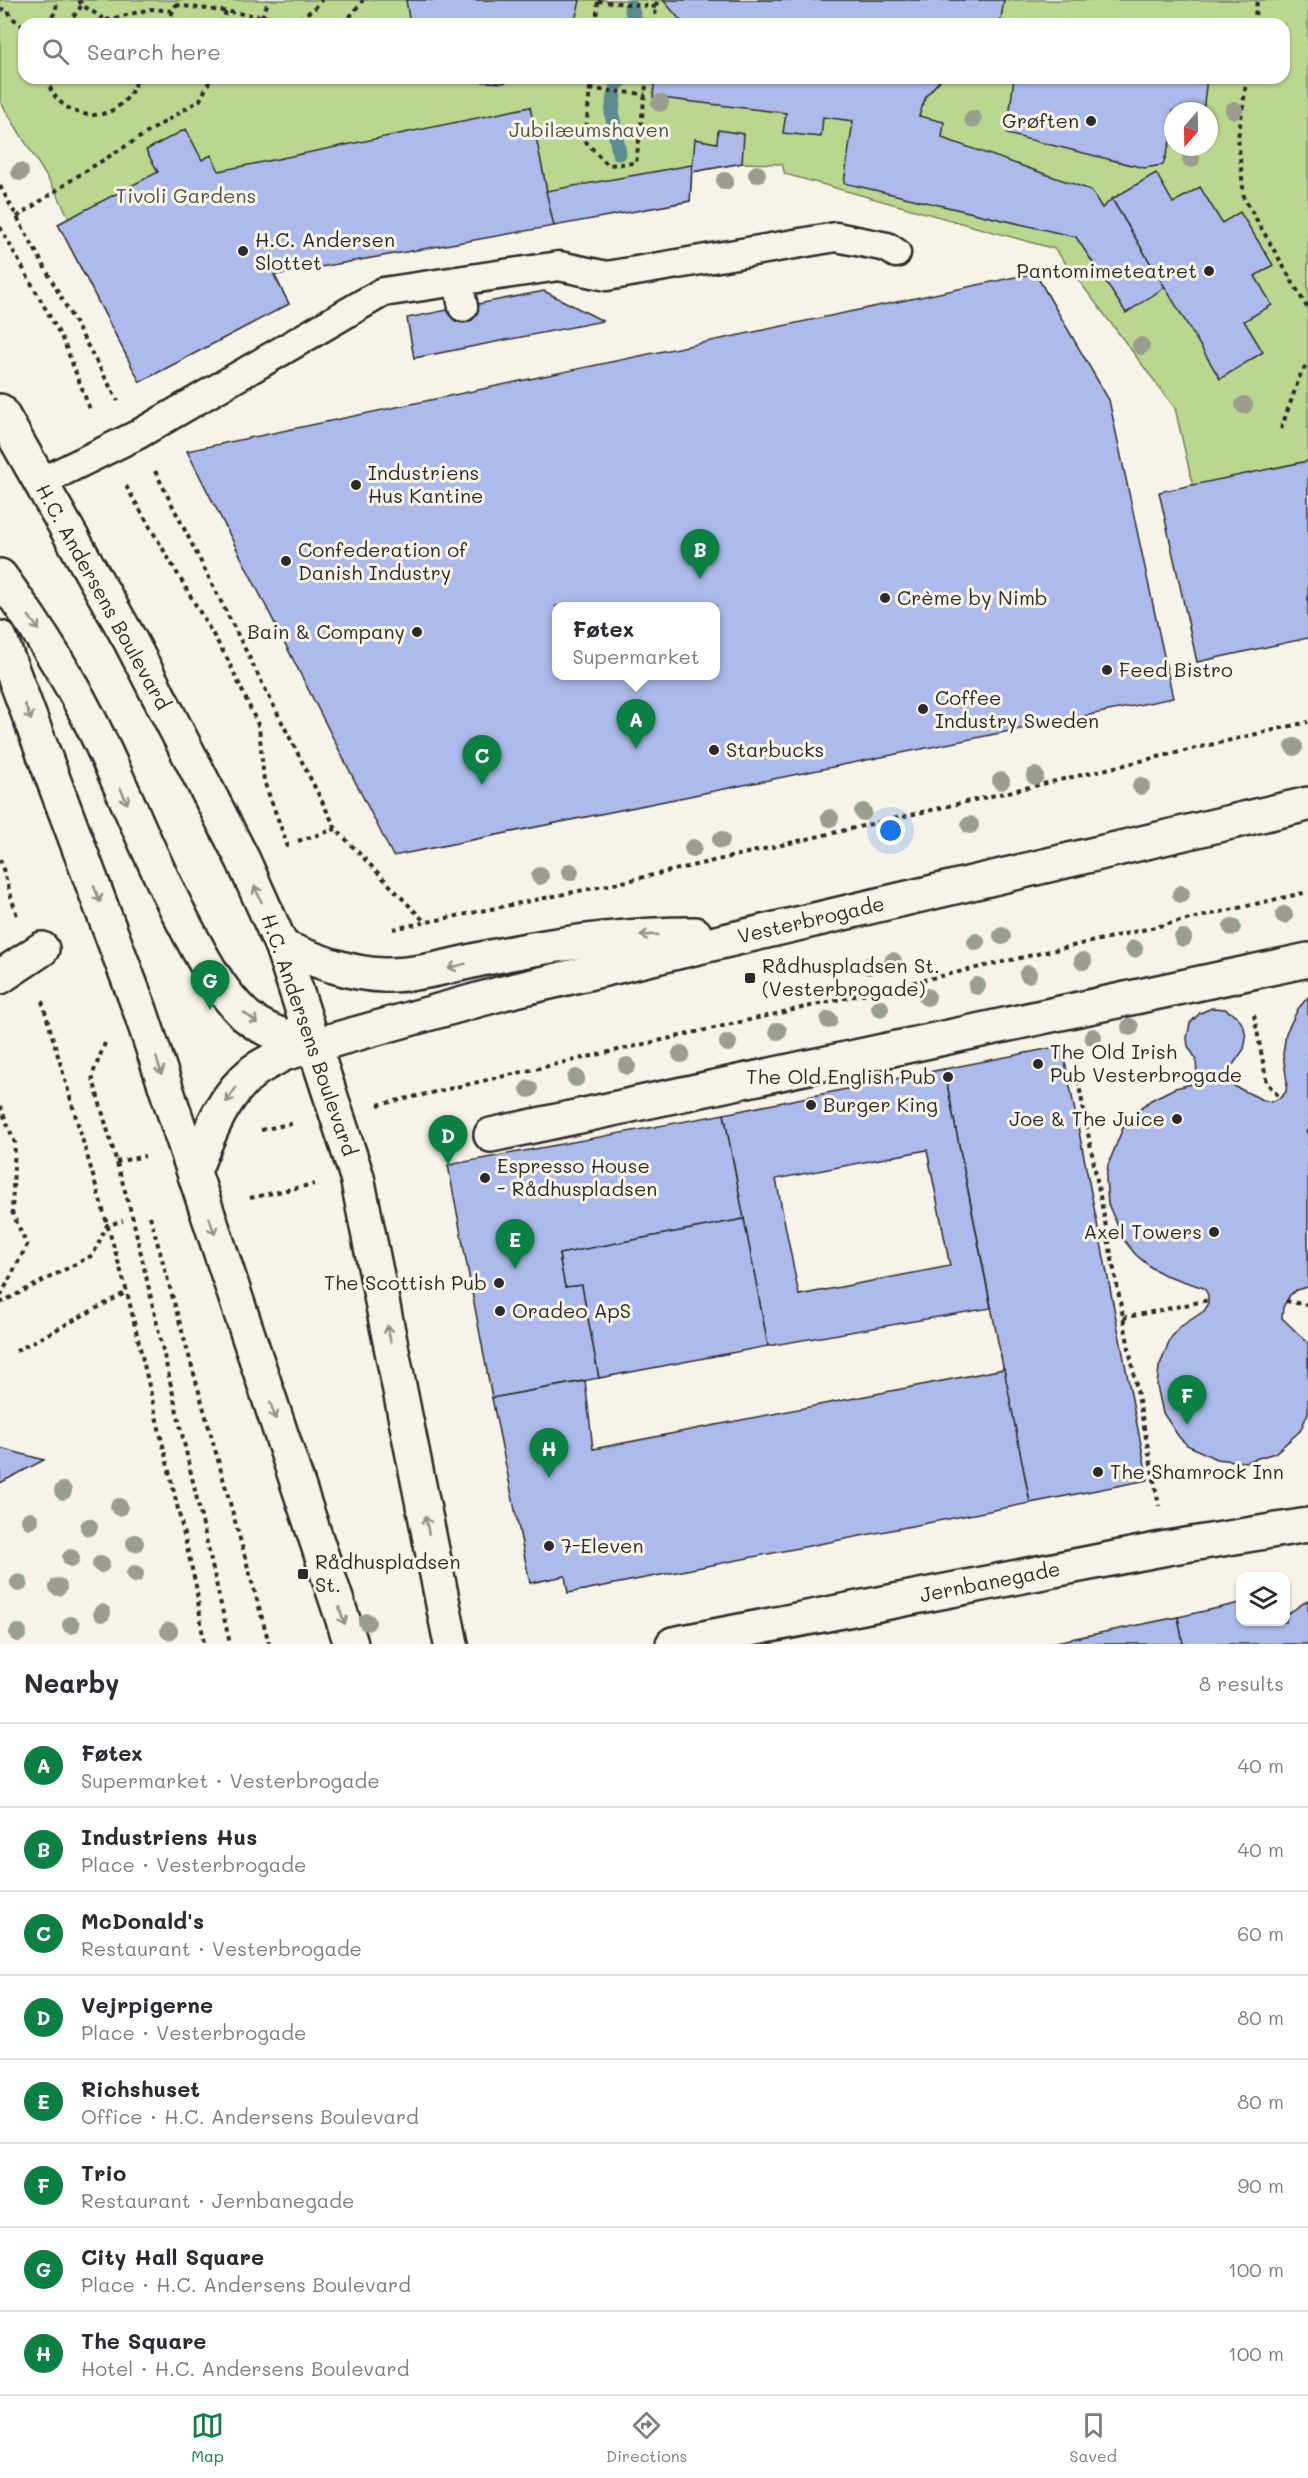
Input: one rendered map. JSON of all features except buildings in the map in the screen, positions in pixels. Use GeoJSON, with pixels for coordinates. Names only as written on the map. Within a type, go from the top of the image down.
{"type":"FeatureCollection","features":[{"type":"Feature","properties":{"kind":"street","name":"H.C. Andersens Boulevard"},"geometry":{"type":"LineString","coordinates":[[0,411],[130,640],[243,860],[282,947],[357,1177],[451,1644]]}},
{"type":"Feature","properties":{"kind":"street"},"geometry":{"type":"LineString","coordinates":[[0,576],[42,634],[72,684],[168,894],[206,965],[246,1016],[279,1035],[315,1045]]}},
{"type":"Feature","properties":{"kind":"street"},"geometry":{"type":"LineString","coordinates":[[0,638],[140,1010],[351,1644]]}},
{"type":"Feature","properties":{"kind":"street","name":"Vesterbrogade"},"geometry":{"type":"LineString","coordinates":[[194,1171],[219,1113],[235,1088],[255,1070],[283,1054],[503,993],[1308,804]]}},
{"type":"Feature","properties":{"kind":"street"},"geometry":{"type":"LineString","coordinates":[[282,947],[329,966],[384,975],[442,970],[493,956],[585,939],[648,934],[749,934]]}},
{"type":"Feature","properties":{"kind":"street"},"geometry":{"type":"LineString","coordinates":[[0,977],[35,953]]}},
{"type":"Feature","properties":{"kind":"street"},"geometry":{"type":"LineString","coordinates":[[491,1135],[1308,960]]}},
{"type":"Feature","properties":{"kind":"street","name":"Jernbanegade"},"geometry":{"type":"LineString","coordinates":[[674,1644],[1167,1548],[1308,1526]]}},
{"type":"Feature","properties":{"kind":"lane"},"geometry":{"type":"LineString","coordinates":[[39,483],[137,435],[384,292],[461,294],[559,266],[607,276],[836,237],[887,247],[896,254]]}},
{"type":"Feature","properties":{"kind":"path"},"geometry":{"type":"LineString","coordinates":[[51,18],[56,11],[57,0]]}},
{"type":"Feature","properties":{"kind":"path"},"geometry":{"type":"LineString","coordinates":[[79,0],[82,5],[103,18]]}},
{"type":"Feature","properties":{"kind":"path"},"geometry":{"type":"LineString","coordinates":[[171,18],[179,0]]}},
{"type":"Feature","properties":{"kind":"path"},"geometry":{"type":"LineString","coordinates":[[262,17],[270,0]]}},
{"type":"Feature","properties":{"kind":"path"},"geometry":{"type":"LineString","coordinates":[[301,18],[322,0]]}},
{"type":"Feature","properties":{"kind":"path"},"geometry":{"type":"LineString","coordinates":[[349,18],[363,0]]}},
{"type":"Feature","properties":{"kind":"path"},"geometry":{"type":"LineString","coordinates":[[596,18],[598,0],[656,7]]}},
{"type":"Feature","properties":{"kind":"path"},"geometry":{"type":"LineString","coordinates":[[655,18],[657,0]]}},
{"type":"Feature","properties":{"kind":"path"},"geometry":{"type":"LineString","coordinates":[[1255,18],[1257,0]]}},
{"type":"Feature","properties":{"kind":"path"},"geometry":{"type":"LineString","coordinates":[[72,18],[82,5]]}},
{"type":"Feature","properties":{"kind":"path"},"geometry":{"type":"LineString","coordinates":[[176,5],[271,18]]}},
{"type":"Feature","properties":{"kind":"path"},"geometry":{"type":"LineString","coordinates":[[0,9],[8,10],[11,17],[18,22]]}},
{"type":"Feature","properties":{"kind":"path"},"geometry":{"type":"LineString","coordinates":[[114,18],[152,9],[173,11]]}},
{"type":"Feature","properties":{"kind":"path"},"geometry":{"type":"LineString","coordinates":[[223,18],[226,12]]}},
{"type":"Feature","properties":{"kind":"path"},"geometry":{"type":"LineString","coordinates":[[49,84],[57,100],[68,109],[89,116],[118,107],[135,84]]}},
{"type":"Feature","properties":{"kind":"path"},"geometry":{"type":"LineString","coordinates":[[17,217],[201,100],[208,84]]}},
{"type":"Feature","properties":{"kind":"path"},"geometry":{"type":"LineString","coordinates":[[590,84],[585,141],[608,165],[636,164],[646,84]]}},
{"type":"Feature","properties":{"kind":"path"},"geometry":{"type":"LineString","coordinates":[[1245,84],[1238,138],[1244,198],[1308,309]]}},
{"type":"Feature","properties":{"kind":"path"},"geometry":{"type":"LineString","coordinates":[[590,89],[645,94]]}},
{"type":"Feature","properties":{"kind":"path"},"geometry":{"type":"LineString","coordinates":[[0,186],[137,435],[336,829],[426,923]]}},
{"type":"Feature","properties":{"kind":"path"},"geometry":{"type":"LineString","coordinates":[[0,227],[64,342],[105,450],[228,660],[259,727],[264,781],[287,844],[287,856]]}},
{"type":"Feature","properties":{"kind":"path"},"geometry":{"type":"LineString","coordinates":[[1281,429],[1301,373],[1308,363]]}},
{"type":"Feature","properties":{"kind":"path"},"geometry":{"type":"LineString","coordinates":[[391,930],[623,882],[1308,722]]}},
{"type":"Feature","properties":{"kind":"path"},"geometry":{"type":"LineString","coordinates":[[298,841],[336,829]]}},
{"type":"Feature","properties":{"kind":"path"},"geometry":{"type":"LineString","coordinates":[[0,859],[35,953],[127,1292],[196,1586],[204,1644]]}},
{"type":"Feature","properties":{"kind":"path"},"geometry":{"type":"LineString","coordinates":[[337,1113],[489,1081],[1308,892]]}},
{"type":"Feature","properties":{"kind":"path"},"geometry":{"type":"LineString","coordinates":[[1246,973],[1267,1083],[1280,1098]]}},
{"type":"Feature","properties":{"kind":"path"},"geometry":{"type":"LineString","coordinates":[[1065,1012],[1167,1548]]}},
{"type":"Feature","properties":{"kind":"path"},"geometry":{"type":"LineString","coordinates":[[92,1076],[133,1219],[230,1644]]}},
{"type":"Feature","properties":{"kind":"path"},"geometry":{"type":"LineString","coordinates":[[0,1106],[15,1143],[12,1212],[27,1245],[0,1297]]}},
{"type":"Feature","properties":{"kind":"path"},"geometry":{"type":"LineString","coordinates":[[250,1198],[314,1184]]}},
{"type":"Feature","properties":{"kind":"path"},"geometry":{"type":"LineString","coordinates":[[150,1216],[269,1643]]}},
{"type":"Feature","properties":{"kind":"path"},"geometry":{"type":"LineString","coordinates":[[107,1225],[123,1221]]}},
{"type":"Feature","properties":{"kind":"path"},"geometry":{"type":"LineString","coordinates":[[0,1303],[93,1255],[107,1225]]}},
{"type":"Feature","properties":{"kind":"path"},"geometry":{"type":"LineString","coordinates":[[16,1351],[127,1292]]}},
{"type":"Feature","properties":{"kind":"path"},"geometry":{"type":"LineString","coordinates":[[1123,1318],[1209,1300]]}},
{"type":"Feature","properties":{"kind":"path"},"geometry":{"type":"LineString","coordinates":[[1286,1301],[1308,1305]]}},
{"type":"Feature","properties":{"kind":"green space","name":"Tivoli Gardens"},"geometry":{"type":"Polygon","coordinates":[[[0,0],[1308,0],[1308,461],[1193,486],[1175,408],[1055,249],[785,174],[782,164],[742,163],[692,172],[690,201],[275,275],[289,304],[140,382],[58,224],[69,218],[56,192],[0,101],[0,0]]]}},
{"type":"Feature","properties":{"kind":"waterway"},"geometry":{"type":"LineString","coordinates":[[631,7],[634,18]]}},
{"type":"Feature","properties":{"kind":"waterway"},"geometry":{"type":"LineString","coordinates":[[614,95],[612,114],[619,153]]}},
{"type":"Feature","properties":{"kind":"place","name":"Grøften"},"geometry":{"type":"Point","coordinates":[1091,121]}},
{"type":"Feature","properties":{"kind":"place","name":"H.C. Andersen Slottet"},"geometry":{"type":"Point","coordinates":[243,251]}},
{"type":"Feature","properties":{"kind":"place","name":"Pantomimeteatret"},"geometry":{"type":"Point","coordinates":[1209,271]}},
{"type":"Feature","properties":{"kind":"place","name":"Industriens Hus Kantine"},"geometry":{"type":"Point","coordinates":[356,485]}},
{"type":"Feature","properties":{"kind":"place","name":"Confederation of Danish Industry"},"geometry":{"type":"Point","coordinates":[286,561]}},
{"type":"Feature","properties":{"kind":"place","name":"Industriens Hus"},"geometry":{"type":"Point","coordinates":[700,579]}},
{"type":"Feature","properties":{"kind":"place","name":"Crème by Nimb"},"geometry":{"type":"Point","coordinates":[885,598]}},
{"type":"Feature","properties":{"kind":"place","name":"Bain & Company"},"geometry":{"type":"Point","coordinates":[417,632]}},
{"type":"Feature","properties":{"kind":"place","name":"Feed Bistro"},"geometry":{"type":"Point","coordinates":[1107,670]}},
{"type":"Feature","properties":{"kind":"place","name":"Coffee Industry Sweden"},"geometry":{"type":"Point","coordinates":[923,709]}},
{"type":"Feature","properties":{"kind":"place","name":"Føtex"},"geometry":{"type":"Point","coordinates":[636,749]}},
{"type":"Feature","properties":{"kind":"place","name":"Starbucks"},"geometry":{"type":"Point","coordinates":[714,750]}},
{"type":"Feature","properties":{"kind":"place","name":"McDonald's"},"geometry":{"type":"Point","coordinates":[482,785]}},
{"type":"Feature","properties":{"kind":"place","name":"Rådhuspladsen St. (Vesterbrogade)"},"geometry":{"type":"Point","coordinates":[750,978]}},
{"type":"Feature","properties":{"kind":"place","name":"City Hall Square"},"geometry":{"type":"Point","coordinates":[210,1010]}},
{"type":"Feature","properties":{"kind":"place","name":"The Old Irish Pub Vesterbrogade"},"geometry":{"type":"Point","coordinates":[1038,1064]}},
{"type":"Feature","properties":{"kind":"place","name":"The Old English Pub"},"geometry":{"type":"Point","coordinates":[948,1077]}},
{"type":"Feature","properties":{"kind":"place","name":"Burger King"},"geometry":{"type":"Point","coordinates":[811,1105]}},
{"type":"Feature","properties":{"kind":"place","name":"Joe & The Juice"},"geometry":{"type":"Point","coordinates":[1177,1119]}},
{"type":"Feature","properties":{"kind":"place","name":"Vejrpigerne"},"geometry":{"type":"Point","coordinates":[448,1165]}},
{"type":"Feature","properties":{"kind":"place","name":"Espresso House - Rådhuspladsen"},"geometry":{"type":"Point","coordinates":[485,1178]}},
{"type":"Feature","properties":{"kind":"place","name":"Axel Towers"},"geometry":{"type":"Point","coordinates":[1214,1232]}},
{"type":"Feature","properties":{"kind":"place","name":"Richshuset"},"geometry":{"type":"Point","coordinates":[515,1269]}},
{"type":"Feature","properties":{"kind":"place","name":"The Scottish Pub"},"geometry":{"type":"Point","coordinates":[499,1283]}},
{"type":"Feature","properties":{"kind":"place","name":"Oradeo ApS"},"geometry":{"type":"Point","coordinates":[500,1311]}},
{"type":"Feature","properties":{"kind":"place","name":"Trio"},"geometry":{"type":"Point","coordinates":[1187,1425]}},
{"type":"Feature","properties":{"kind":"place","name":"The Shamrock Inn"},"geometry":{"type":"Point","coordinates":[1098,1472]}},
{"type":"Feature","properties":{"kind":"place","name":"The Square"},"geometry":{"type":"Point","coordinates":[549,1478]}},
{"type":"Feature","properties":{"kind":"place","name":"7-Eleven"},"geometry":{"type":"Point","coordinates":[549,1546]}},
{"type":"Feature","properties":{"kind":"place","name":"Rådhuspladsen St."},"geometry":{"type":"Point","coordinates":[303,1574]}},
{"type":"Feature","properties":{"kind":"park label","name":"Jubilæumshaven"},"geometry":{"type":"Point","coordinates":[589,130]}}]}
